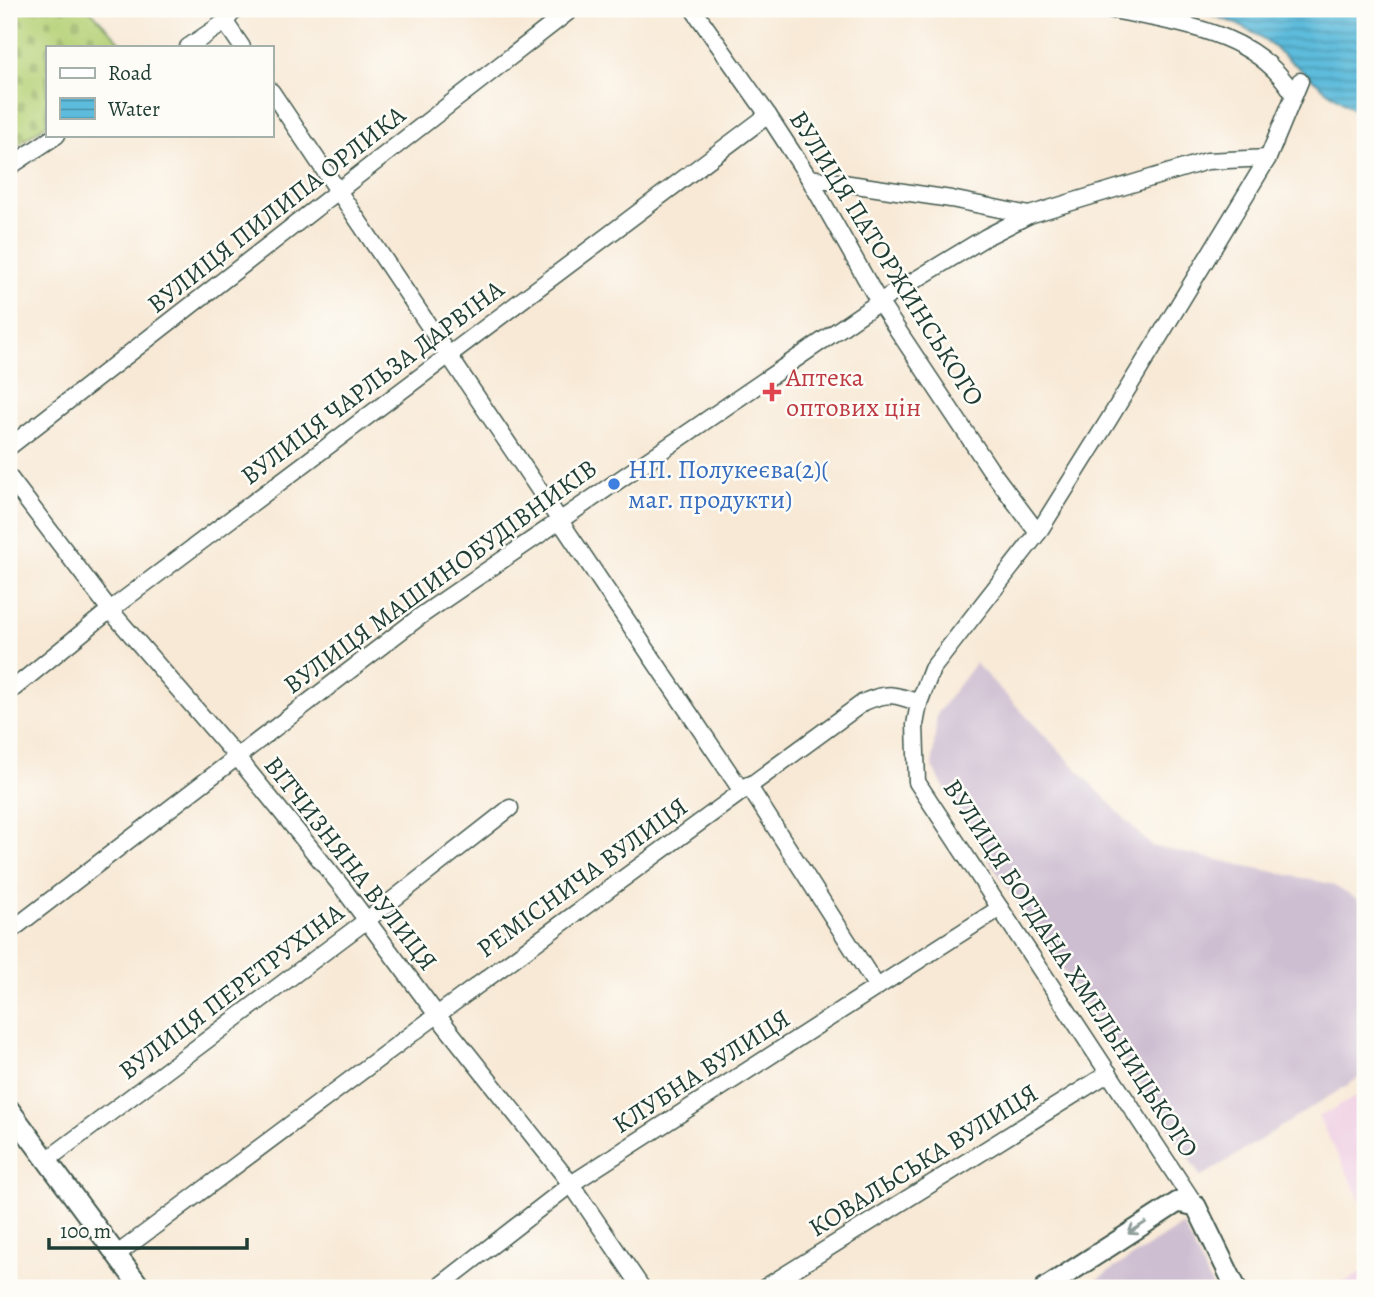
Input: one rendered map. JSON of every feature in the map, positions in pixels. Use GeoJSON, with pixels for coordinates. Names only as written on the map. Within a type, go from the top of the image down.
{"type":"FeatureCollection","features":[{"type":"Feature","properties":{"kind":"street"},"geometry":{"type":"LineString","coordinates":[[189,46],[225,22],[235,9]]}},
{"type":"Feature","properties":{"kind":"street","name":"ВУЛИЦЯ ПИЛИПА ОРЛИКА"},"geometry":{"type":"LineString","coordinates":[[9,447],[572,9]]}},
{"type":"Feature","properties":{"kind":"street","name":"ВУЛИЦЯ ПАТОРЖИНСЬКОГО"},"geometry":{"type":"LineString","coordinates":[[694,9],[808,178],[879,302],[990,469],[1038,533]]}},
{"type":"Feature","properties":{"kind":"street","name":"ВУЛИЦЯ БОГДАНА ХМЕЛЬНИЦЬКОГО"},"geometry":{"type":"LineString","coordinates":[[1108,9],[1194,26],[1237,42],[1271,65],[1287,83],[1297,88],[1268,158],[1038,533],[932,669],[919,703],[915,725],[917,782],[1196,1206],[1236,1288]]}},
{"type":"Feature","properties":{"kind":"street"},"geometry":{"type":"LineString","coordinates":[[225,22],[241,46]]}},
{"type":"Feature","properties":{"kind":"street"},"geometry":{"type":"LineString","coordinates":[[273,94],[560,520],[745,787],[877,987]]}},
{"type":"Feature","properties":{"kind":"street","name":"ВУЛИЦЯ ЧАРЛЬЗА ДАРВІНА"},"geometry":{"type":"LineString","coordinates":[[9,692],[110,610],[768,115]]}},
{"type":"Feature","properties":{"kind":"street"},"geometry":{"type":"LineString","coordinates":[[9,167],[56,136]]}},
{"type":"Feature","properties":{"kind":"street","name":"ВУЛИЦЯ МАШИНОБУДІВНИКІВ"},"geometry":{"type":"LineString","coordinates":[[9,932],[422,615],[879,302],[986,237],[1029,215],[1207,161],[1268,158]]}},
{"type":"Feature","properties":{"kind":"street"},"geometry":{"type":"LineString","coordinates":[[808,178],[951,199],[1029,215]]}},
{"type":"Feature","properties":{"kind":"street","name":"ВІТЧИЗНЯНА ВУЛИЦЯ"},"geometry":{"type":"LineString","coordinates":[[9,477],[110,610],[237,757],[367,920],[437,1015],[571,1184],[642,1288]]}},
{"type":"Feature","properties":{"kind":"street","name":"РЕМІСНИЧА ВУЛИЦЯ"},"geometry":{"type":"LineString","coordinates":[[116,1255],[745,787],[864,702],[883,694],[919,703]]}},
{"type":"Feature","properties":{"kind":"street","name":"ВУЛИЦЯ ПЕРЕТРУХІНА"},"geometry":{"type":"LineString","coordinates":[[47,1160],[367,920],[510,808]]}},
{"type":"Feature","properties":{"kind":"street","name":"КЛУБНА ВУЛИЦЯ"},"geometry":{"type":"LineString","coordinates":[[437,1288],[571,1184],[1000,908]]}},
{"type":"Feature","properties":{"kind":"street","name":"КОВАЛЬСЬКА ВУЛИЦЯ"},"geometry":{"type":"LineString","coordinates":[[764,1288],[1108,1073]]}},
{"type":"Feature","properties":{"kind":"street"},"geometry":{"type":"LineString","coordinates":[[12,1117],[141,1288]]}},
{"type":"Feature","properties":{"kind":"street"},"geometry":{"type":"LineString","coordinates":[[1045,1288],[1178,1202],[1196,1206]]}},
{"type":"Feature","properties":{"kind":"shaded area"},"geometry":{"type":"Polygon","coordinates":[[[975,663],[1151,846],[1331,884],[1365,904],[1365,1074],[1201,1177],[1001,879],[932,767],[937,714],[975,663]]]}},
{"type":"Feature","properties":{"kind":"shaded area"},"geometry":{"type":"Polygon","coordinates":[[[1365,1092],[1365,1208],[1318,1117],[1365,1092]]]}},
{"type":"Feature","properties":{"kind":"shaded area"},"geometry":{"type":"Polygon","coordinates":[[[1182,1225],[1213,1288],[1083,1288],[1182,1225]]]}},
{"type":"Feature","properties":{"kind":"shaded area"},"geometry":{"type":"Polygon","coordinates":[[[1365,1271],[1365,1288],[1331,1288],[1365,1271]]]}},
{"type":"Feature","properties":{"kind":"green space"},"geometry":{"type":"Polygon","coordinates":[[[9,9],[89,9],[124,46],[46,46],[46,125],[9,151],[9,9]]]}},
{"type":"Feature","properties":{"kind":"water"},"geometry":{"type":"Polygon","coordinates":[[[1194,9],[1365,9],[1365,117],[1326,90],[1261,37],[1235,23],[1194,9]]]}},
{"type":"Feature","properties":{"kind":"place","name":"Аптека оптових цін"},"geometry":{"type":"Point","coordinates":[772,392]}},
{"type":"Feature","properties":{"kind":"place","name":"НП. Полукеєва(2)( маг. продукти)"},"geometry":{"type":"Point","coordinates":[614,484]}}]}
